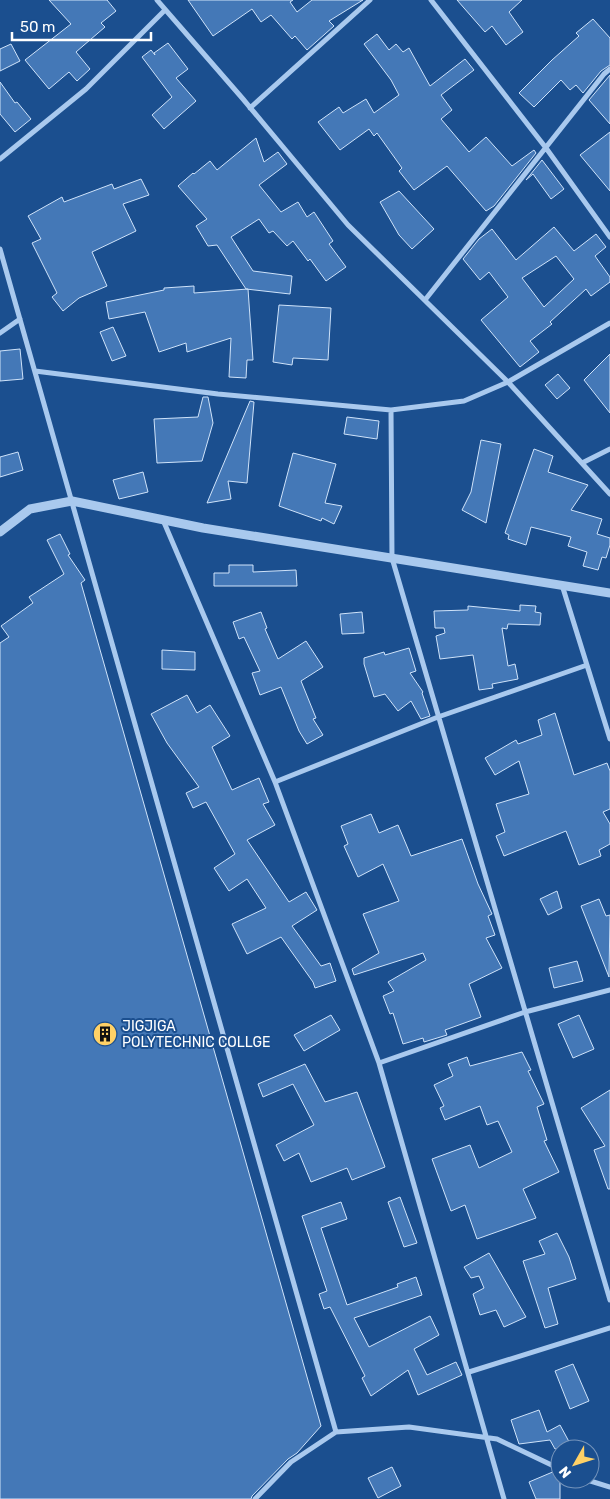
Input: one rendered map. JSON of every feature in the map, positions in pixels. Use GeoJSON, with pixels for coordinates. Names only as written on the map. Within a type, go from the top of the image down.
{"type":"FeatureCollection","features":[{"type":"Feature","properties":{"kind":"street"},"geometry":{"type":"LineString","coordinates":[[157,0],[348,225],[508,382],[610,494]]}},
{"type":"Feature","properties":{"kind":"street"},"geometry":{"type":"LineString","coordinates":[[250,108],[370,0]]}},
{"type":"Feature","properties":{"kind":"street"},"geometry":{"type":"LineString","coordinates":[[431,0],[546,148],[610,237]]}},
{"type":"Feature","properties":{"kind":"street"},"geometry":{"type":"LineString","coordinates":[[0,159],[86,90],[165,10]]}},
{"type":"Feature","properties":{"kind":"street"},"geometry":{"type":"LineString","coordinates":[[424,300],[604,74],[610,69]]}},
{"type":"Feature","properties":{"kind":"street"},"geometry":{"type":"LineString","coordinates":[[0,249],[336,1432]]}},
{"type":"Feature","properties":{"kind":"street"},"geometry":{"type":"LineString","coordinates":[[0,333],[20,319]]}},
{"type":"Feature","properties":{"kind":"street"},"geometry":{"type":"LineString","coordinates":[[35,371],[218,394],[391,410],[464,401],[508,382],[610,324]]}},
{"type":"Feature","properties":{"kind":"street"},"geometry":{"type":"LineString","coordinates":[[391,410],[392,558],[610,1300]]}},
{"type":"Feature","properties":{"kind":"street"},"geometry":{"type":"LineString","coordinates":[[582,463],[610,449]]}},
{"type":"Feature","properties":{"kind":"street"},"geometry":{"type":"LineString","coordinates":[[0,532],[30,509],[72,501],[163,520],[610,593]]}},
{"type":"Feature","properties":{"kind":"street"},"geometry":{"type":"LineString","coordinates":[[163,520],[275,782],[379,1063],[504,1499]]}},
{"type":"Feature","properties":{"kind":"street"},"geometry":{"type":"LineString","coordinates":[[562,585],[610,739]]}},
{"type":"Feature","properties":{"kind":"street"},"geometry":{"type":"LineString","coordinates":[[275,782],[438,717],[587,665]]}},
{"type":"Feature","properties":{"kind":"street"},"geometry":{"type":"LineString","coordinates":[[379,1063],[525,1012],[610,990]]}},
{"type":"Feature","properties":{"kind":"street"},"geometry":{"type":"LineString","coordinates":[[469,1372],[610,1328]]}},
{"type":"Feature","properties":{"kind":"street"},"geometry":{"type":"LineString","coordinates":[[255,1499],[291,1462],[336,1432],[408,1427],[497,1439],[550,1463]]}},
{"type":"Feature","properties":{"kind":"building"},"geometry":{"type":"Polygon","coordinates":[[[49,0],[107,0],[116,11],[101,23],[105,27],[76,52],[90,69],[77,81],[69,72],[49,89],[25,60],[71,24],[49,0]]]}},
{"type":"Feature","properties":{"kind":"building"},"geometry":{"type":"Polygon","coordinates":[[[188,0],[293,0],[290,2],[297,12],[312,0],[363,0],[329,21],[334,26],[307,50],[295,36],[292,39],[271,15],[261,22],[252,9],[213,36],[188,0]]]}},
{"type":"Feature","properties":{"kind":"building"},"geometry":{"type":"Polygon","coordinates":[[[457,0],[522,0],[509,12],[523,32],[506,45],[492,26],[485,32],[457,0]]]}},
{"type":"Feature","properties":{"kind":"building"},"geometry":{"type":"Polygon","coordinates":[[[593,19],[610,38],[610,65],[601,71],[583,93],[576,85],[570,90],[561,80],[534,107],[519,93],[579,36],[576,33],[593,19]]]}},
{"type":"Feature","properties":{"kind":"building"},"geometry":{"type":"Polygon","coordinates":[[[377,34],[389,50],[396,44],[403,52],[409,48],[430,86],[465,59],[474,70],[441,95],[452,110],[441,119],[469,152],[486,137],[512,166],[534,150],[536,153],[494,206],[486,211],[447,166],[414,190],[399,171],[402,168],[377,133],[374,136],[369,129],[340,150],[318,122],[339,107],[343,113],[366,99],[374,113],[399,95],[391,80],[364,44],[377,34]]]}},
{"type":"Feature","properties":{"kind":"building"},"geometry":{"type":"Polygon","coordinates":[[[168,43],[188,69],[176,78],[196,101],[164,129],[152,115],[172,97],[142,57],[151,50],[155,55],[154,53],[168,43]]]}},
{"type":"Feature","properties":{"kind":"building"},"geometry":{"type":"Polygon","coordinates":[[[11,44],[20,61],[0,71],[0,49],[11,44]]]}},
{"type":"Feature","properties":{"kind":"building"},"geometry":{"type":"Polygon","coordinates":[[[610,75],[610,124],[589,100],[610,75]]]}},
{"type":"Feature","properties":{"kind":"building"},"geometry":{"type":"Polygon","coordinates":[[[0,82],[15,103],[17,102],[31,119],[15,132],[0,114],[0,82]]]}},
{"type":"Feature","properties":{"kind":"building"},"geometry":{"type":"Polygon","coordinates":[[[610,132],[610,191],[580,155],[610,132]]]}},
{"type":"Feature","properties":{"kind":"building"},"geometry":{"type":"Polygon","coordinates":[[[256,138],[264,162],[278,152],[287,164],[259,185],[281,212],[298,202],[307,217],[314,212],[333,241],[329,244],[346,267],[326,281],[310,259],[308,261],[293,241],[287,246],[273,231],[269,233],[259,219],[231,237],[253,271],[292,276],[290,294],[246,289],[217,245],[208,246],[196,226],[207,219],[178,186],[210,161],[217,170],[256,138]]]}},
{"type":"Feature","properties":{"kind":"building"},"geometry":{"type":"Polygon","coordinates":[[[542,160],[564,189],[551,199],[533,174],[526,180],[542,160]]]}},
{"type":"Feature","properties":{"kind":"building"},"geometry":{"type":"Polygon","coordinates":[[[141,179],[149,195],[123,204],[136,231],[92,252],[107,286],[79,298],[63,311],[52,297],[57,293],[32,243],[41,239],[28,216],[62,197],[64,202],[112,184],[114,189],[141,179]]]}},
{"type":"Feature","properties":{"kind":"building"},"geometry":{"type":"Polygon","coordinates":[[[399,191],[434,229],[412,249],[399,235],[380,202],[399,191]]]}},
{"type":"Feature","properties":{"kind":"building"},"geometry":{"type":"Polygon","coordinates":[[[554,227],[574,251],[596,234],[606,247],[595,256],[610,277],[610,282],[591,296],[586,289],[550,322],[552,324],[530,341],[539,352],[520,367],[481,320],[508,297],[489,272],[480,280],[463,259],[479,239],[492,229],[516,260],[554,227]],[[556,256],[522,278],[544,307],[574,279],[556,256]]]}},
{"type":"Feature","properties":{"kind":"building"},"geometry":{"type":"Polygon","coordinates":[[[194,286],[194,293],[248,289],[253,360],[247,360],[246,378],[229,377],[231,338],[187,352],[186,343],[159,352],[145,312],[109,319],[106,302],[164,290],[164,288],[194,286]]]}},
{"type":"Feature","properties":{"kind":"building"},"geometry":{"type":"Polygon","coordinates":[[[279,305],[331,308],[328,360],[293,358],[292,365],[273,362],[279,305]]]}},
{"type":"Feature","properties":{"kind":"building"},"geometry":{"type":"Polygon","coordinates":[[[113,327],[126,356],[112,361],[100,332],[113,327]]]}},
{"type":"Feature","properties":{"kind":"building"},"geometry":{"type":"Polygon","coordinates":[[[20,349],[23,379],[0,381],[0,351],[20,349]]]}},
{"type":"Feature","properties":{"kind":"building"},"geometry":{"type":"Polygon","coordinates":[[[610,354],[610,413],[584,380],[610,354]]]}},
{"type":"Feature","properties":{"kind":"building"},"geometry":{"type":"Polygon","coordinates":[[[558,374],[570,388],[557,399],[545,385],[558,374]]]}},
{"type":"Feature","properties":{"kind":"building"},"geometry":{"type":"Polygon","coordinates":[[[203,397],[208,397],[213,423],[202,461],[157,463],[154,419],[198,417],[203,397]]]}},
{"type":"Feature","properties":{"kind":"building"},"geometry":{"type":"Polygon","coordinates":[[[250,401],[254,402],[247,483],[228,481],[231,499],[207,503],[250,401]]]}},
{"type":"Feature","properties":{"kind":"building"},"geometry":{"type":"Polygon","coordinates":[[[347,417],[379,421],[377,439],[344,434],[347,417]]]}},
{"type":"Feature","properties":{"kind":"building"},"geometry":{"type":"Polygon","coordinates":[[[481,440],[501,444],[486,523],[462,510],[471,492],[481,440]]]}},
{"type":"Feature","properties":{"kind":"building"},"geometry":{"type":"Polygon","coordinates":[[[534,449],[553,456],[548,472],[588,485],[571,510],[602,519],[597,534],[610,538],[610,545],[606,558],[602,557],[598,570],[583,566],[587,552],[568,546],[571,537],[531,527],[526,545],[508,539],[509,535],[505,533],[534,449]]]}},
{"type":"Feature","properties":{"kind":"building"},"geometry":{"type":"Polygon","coordinates":[[[18,452],[23,470],[0,477],[0,457],[18,452]]]}},
{"type":"Feature","properties":{"kind":"building"},"geometry":{"type":"Polygon","coordinates":[[[293,453],[336,464],[325,503],[342,506],[334,524],[322,518],[321,521],[279,506],[293,453]]]}},
{"type":"Feature","properties":{"kind":"building"},"geometry":{"type":"Polygon","coordinates":[[[143,472],[148,492],[119,499],[113,480],[143,472]]]}},
{"type":"Feature","properties":{"kind":"building","name":"JIGJIGA POLYTECHNIC COLLGE"},"geometry":{"type":"Polygon","coordinates":[[[60,534],[70,554],[68,555],[85,580],[81,583],[321,1426],[251,1499],[0,1499],[0,643],[9,637],[1,626],[33,603],[29,597],[64,574],[47,540],[60,534]]]}},
{"type":"Feature","properties":{"kind":"building"},"geometry":{"type":"Polygon","coordinates":[[[229,565],[253,565],[253,572],[296,570],[297,586],[214,586],[214,573],[229,573],[229,565]]]}},
{"type":"Feature","properties":{"kind":"building"},"geometry":{"type":"Polygon","coordinates":[[[520,605],[536,606],[535,612],[541,613],[540,625],[508,624],[507,629],[502,628],[508,666],[515,664],[518,679],[492,684],[493,688],[479,690],[473,655],[440,659],[436,636],[445,633],[444,628],[435,628],[434,611],[468,610],[468,606],[520,611],[520,605]]]}},
{"type":"Feature","properties":{"kind":"building"},"geometry":{"type":"Polygon","coordinates":[[[261,612],[267,628],[265,629],[278,659],[306,641],[323,667],[301,681],[316,718],[313,719],[323,735],[307,744],[299,731],[281,687],[260,695],[252,673],[260,671],[244,637],[239,639],[233,622],[261,612]]]}},
{"type":"Feature","properties":{"kind":"building"},"geometry":{"type":"Polygon","coordinates":[[[362,612],[364,633],[342,634],[340,614],[362,612]]]}},
{"type":"Feature","properties":{"kind":"building"},"geometry":{"type":"Polygon","coordinates":[[[409,648],[416,671],[410,673],[423,692],[430,716],[421,719],[411,701],[398,711],[385,694],[374,697],[364,664],[364,658],[384,652],[385,655],[409,648]]]}},
{"type":"Feature","properties":{"kind":"building"},"geometry":{"type":"Polygon","coordinates":[[[162,650],[195,652],[195,670],[162,669],[162,650]]]}},
{"type":"Feature","properties":{"kind":"building"},"geometry":{"type":"Polygon","coordinates":[[[187,695],[197,713],[210,705],[230,736],[212,747],[232,790],[259,778],[269,802],[263,804],[275,825],[247,840],[289,902],[306,892],[317,910],[292,926],[321,966],[330,963],[336,981],[315,988],[313,982],[281,937],[247,954],[232,924],[266,908],[247,879],[229,891],[214,868],[235,854],[206,802],[193,808],[186,793],[199,787],[167,743],[151,714],[187,695]]]}},
{"type":"Feature","properties":{"kind":"building"},"geometry":{"type":"Polygon","coordinates":[[[555,713],[574,775],[607,763],[610,771],[610,809],[603,812],[610,824],[610,844],[599,850],[601,856],[579,865],[566,831],[504,856],[496,836],[505,832],[496,804],[529,794],[519,761],[495,775],[485,758],[516,740],[518,744],[542,735],[538,720],[555,713]]]}},
{"type":"Feature","properties":{"kind":"building"},"geometry":{"type":"Polygon","coordinates":[[[371,814],[379,833],[398,825],[411,856],[462,839],[478,884],[492,914],[488,916],[495,935],[486,938],[502,968],[469,984],[481,1017],[445,1030],[447,1035],[424,1042],[423,1038],[403,1044],[393,1013],[390,1014],[383,996],[394,991],[388,982],[426,960],[423,953],[354,975],[352,969],[379,953],[363,914],[399,901],[383,864],[358,877],[344,846],[348,844],[341,826],[371,814]]]}},
{"type":"Feature","properties":{"kind":"building"},"geometry":{"type":"Polygon","coordinates":[[[557,891],[562,908],[548,915],[540,899],[557,891]]]}},
{"type":"Feature","properties":{"kind":"building"},"geometry":{"type":"Polygon","coordinates":[[[599,899],[606,916],[610,915],[609,977],[581,906],[599,899]]]}},
{"type":"Feature","properties":{"kind":"building"},"geometry":{"type":"Polygon","coordinates":[[[577,961],[583,981],[554,988],[549,968],[577,961]]]}},
{"type":"Feature","properties":{"kind":"building"},"geometry":{"type":"Polygon","coordinates":[[[331,1015],[340,1030],[304,1051],[294,1035],[331,1015]]]}},
{"type":"Feature","properties":{"kind":"building"},"geometry":{"type":"Polygon","coordinates":[[[579,1015],[594,1049],[573,1058],[558,1024],[579,1015]]]}},
{"type":"Feature","properties":{"kind":"building"},"geometry":{"type":"Polygon","coordinates":[[[522,1052],[531,1070],[528,1071],[544,1104],[537,1107],[547,1140],[544,1141],[559,1172],[523,1189],[536,1218],[477,1239],[465,1205],[451,1211],[432,1159],[470,1145],[479,1168],[512,1152],[498,1121],[487,1125],[480,1106],[445,1120],[440,1108],[444,1106],[434,1085],[453,1076],[448,1064],[467,1057],[470,1066],[522,1052]]]}},
{"type":"Feature","properties":{"kind":"building"},"geometry":{"type":"Polygon","coordinates":[[[305,1064],[325,1102],[357,1092],[385,1167],[352,1180],[347,1168],[311,1182],[299,1153],[284,1161],[276,1145],[314,1125],[293,1084],[263,1097],[258,1084],[305,1064]]]}},
{"type":"Feature","properties":{"kind":"building"},"geometry":{"type":"Polygon","coordinates":[[[610,1090],[610,1189],[608,1189],[594,1150],[605,1146],[581,1108],[610,1090]]]}},
{"type":"Feature","properties":{"kind":"building"},"geometry":{"type":"Polygon","coordinates":[[[400,1197],[417,1243],[404,1247],[388,1202],[400,1197]]]}},
{"type":"Feature","properties":{"kind":"building"},"geometry":{"type":"Polygon","coordinates":[[[341,1202],[347,1219],[321,1228],[347,1305],[398,1287],[397,1284],[416,1277],[422,1295],[354,1318],[369,1347],[430,1316],[439,1335],[414,1349],[427,1375],[456,1362],[462,1375],[418,1395],[408,1370],[371,1396],[362,1378],[365,1376],[330,1307],[324,1309],[319,1294],[327,1291],[302,1216],[341,1202]]]}},
{"type":"Feature","properties":{"kind":"building"},"geometry":{"type":"Polygon","coordinates":[[[557,1233],[569,1257],[576,1279],[548,1288],[558,1324],[545,1328],[523,1261],[545,1254],[539,1241],[557,1233]]]}},
{"type":"Feature","properties":{"kind":"building"},"geometry":{"type":"Polygon","coordinates":[[[489,1253],[526,1317],[504,1327],[496,1310],[480,1315],[473,1294],[484,1288],[479,1276],[471,1278],[464,1267],[489,1253]]]}},
{"type":"Feature","properties":{"kind":"building"},"geometry":{"type":"Polygon","coordinates":[[[573,1364],[589,1401],[570,1409],[555,1371],[573,1364]]]}},
{"type":"Feature","properties":{"kind":"building"},"geometry":{"type":"Polygon","coordinates":[[[539,1410],[547,1432],[560,1425],[568,1439],[550,1439],[519,1444],[511,1420],[539,1410]]]}},
{"type":"Feature","properties":{"kind":"building"},"geometry":{"type":"Polygon","coordinates":[[[392,1467],[401,1486],[378,1498],[368,1478],[392,1467]]]}},
{"type":"Feature","properties":{"kind":"building"},"geometry":{"type":"Polygon","coordinates":[[[550,1473],[550,1489],[560,1489],[560,1499],[536,1499],[529,1482],[550,1473]]]}},
{"type":"Feature","properties":{"kind":"place","name":"JIGJIGA POLYTECHNIC COLLGE"},"geometry":{"type":"Point","coordinates":[105,1034]}}]}
